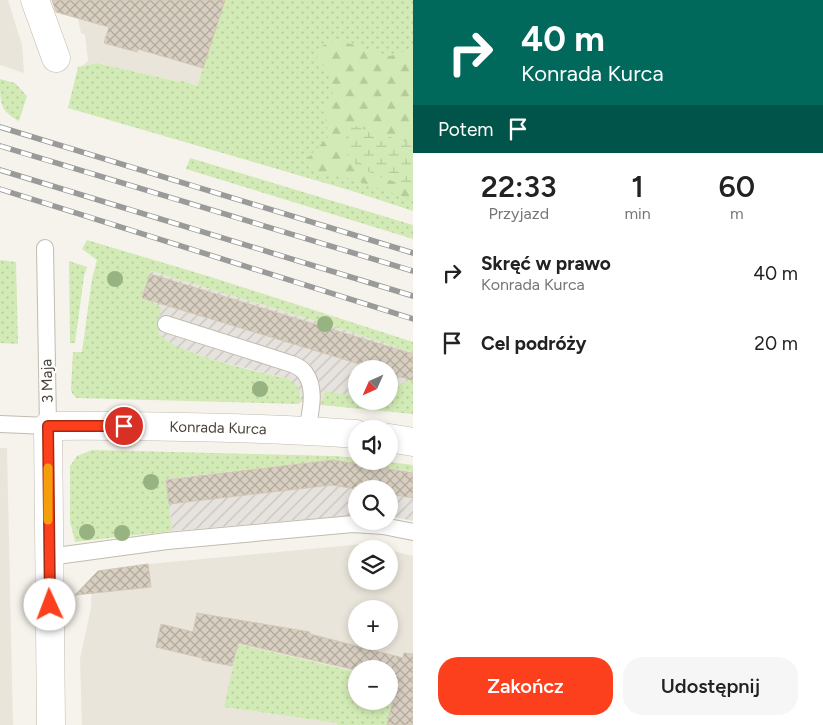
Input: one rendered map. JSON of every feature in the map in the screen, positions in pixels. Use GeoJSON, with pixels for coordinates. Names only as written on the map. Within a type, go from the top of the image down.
{"type":"FeatureCollection","features":[{"type":"Feature","properties":{"kind":"street"},"geometry":{"type":"LineString","coordinates":[[35,0],[56,58]]}},
{"type":"Feature","properties":{"kind":"street","name":"Konrada Kurca"},"geometry":{"type":"LineString","coordinates":[[48,426],[98,425],[307,430],[348,433]]}},
{"type":"Feature","properties":{"kind":"street","name":"3 Maja"},"geometry":{"type":"LineString","coordinates":[[48,426],[51,725]]}},
{"type":"Feature","properties":{"kind":"street"},"geometry":{"type":"LineString","coordinates":[[398,440],[413,442]]}},
{"type":"Feature","properties":{"kind":"lane","name":"3 Maja"},"geometry":{"type":"LineString","coordinates":[[45,248],[48,426]]}},
{"type":"Feature","properties":{"kind":"lane"},"geometry":{"type":"LineString","coordinates":[[166,324],[292,364],[305,371],[311,384],[312,396],[307,430]]}},
{"type":"Feature","properties":{"kind":"lane"},"geometry":{"type":"LineString","coordinates":[[3,424],[48,426]]}},
{"type":"Feature","properties":{"kind":"lane"},"geometry":{"type":"LineString","coordinates":[[49,557],[167,541],[353,524],[384,526],[413,532]]}},
{"type":"Feature","properties":{"kind":"shaded area"},"geometry":{"type":"Polygon","coordinates":[[[0,0],[8,0],[22,45],[24,73],[0,65],[0,0]]]}},
{"type":"Feature","properties":{"kind":"shaded area"},"geometry":{"type":"Polygon","coordinates":[[[66,0],[225,0],[197,86],[182,80],[180,82],[97,63],[82,66],[88,61],[85,35],[81,33],[78,19],[69,9],[66,0]]]}},
{"type":"Feature","properties":{"kind":"shaded area"},"geometry":{"type":"Polygon","coordinates":[[[150,271],[345,330],[413,353],[413,371],[410,380],[398,385],[398,360],[348,360],[348,395],[325,391],[321,405],[301,402],[301,394],[289,379],[214,360],[180,348],[163,339],[158,331],[157,321],[162,308],[141,299],[150,271]]]}},
{"type":"Feature","properties":{"kind":"shaded area"},"geometry":{"type":"Polygon","coordinates":[[[0,448],[7,448],[13,725],[0,725],[0,448]]]}},
{"type":"Feature","properties":{"kind":"shaded area"},"geometry":{"type":"Polygon","coordinates":[[[329,460],[348,463],[348,470],[398,470],[413,472],[413,521],[398,518],[398,480],[348,480],[348,516],[172,531],[166,479],[329,460]]]}},
{"type":"Feature","properties":{"kind":"shaded area"},"geometry":{"type":"Polygon","coordinates":[[[348,545],[348,590],[398,590],[398,552],[413,556],[413,725],[387,725],[390,710],[398,710],[398,660],[348,660],[348,670],[239,644],[225,707],[337,723],[337,725],[82,725],[80,659],[91,608],[92,578],[98,571],[148,564],[348,545]]]}},
{"type":"Feature","properties":{"kind":"green space"},"geometry":{"type":"Polygon","coordinates":[[[225,0],[413,0],[413,211],[349,190],[68,108],[78,67],[97,63],[180,82],[182,80],[197,86],[225,0]]]}},
{"type":"Feature","properties":{"kind":"green space"},"geometry":{"type":"Polygon","coordinates":[[[337,40],[390,56],[413,49],[413,200],[348,178],[322,175],[305,161],[329,136],[324,111],[333,95],[327,70],[317,58],[319,47],[337,40]]]}},
{"type":"Feature","properties":{"kind":"green space"},"geometry":{"type":"Polygon","coordinates":[[[0,79],[15,83],[27,96],[19,121],[8,114],[2,105],[0,79]]]}},
{"type":"Feature","properties":{"kind":"green space"},"geometry":{"type":"Polygon","coordinates":[[[351,125],[413,144],[413,187],[383,178],[352,161],[347,153],[345,144],[351,125]]]}},
{"type":"Feature","properties":{"kind":"green space"},"geometry":{"type":"Polygon","coordinates":[[[190,158],[413,225],[413,239],[186,169],[190,158]]]}},
{"type":"Feature","properties":{"kind":"green space"},"geometry":{"type":"Polygon","coordinates":[[[87,240],[211,277],[413,342],[413,353],[345,330],[151,271],[141,299],[152,302],[162,308],[157,327],[159,333],[167,340],[180,348],[198,355],[289,379],[298,389],[301,402],[298,404],[76,398],[71,389],[73,352],[82,352],[92,279],[97,260],[82,249],[87,240]]]}},
{"type":"Feature","properties":{"kind":"green space"},"geometry":{"type":"Polygon","coordinates":[[[0,260],[16,262],[18,344],[0,343],[0,260]]]}},
{"type":"Feature","properties":{"kind":"green space"},"geometry":{"type":"Polygon","coordinates":[[[69,261],[87,267],[84,276],[75,343],[70,343],[69,261]]]}},
{"type":"Feature","properties":{"kind":"green space"},"geometry":{"type":"Polygon","coordinates":[[[413,371],[413,414],[372,410],[398,410],[398,385],[410,380],[413,371]]]}},
{"type":"Feature","properties":{"kind":"green space"},"geometry":{"type":"Polygon","coordinates":[[[325,391],[348,395],[348,408],[321,405],[325,391]]]}},
{"type":"Feature","properties":{"kind":"green space"},"geometry":{"type":"Polygon","coordinates":[[[92,450],[336,456],[348,457],[348,463],[329,460],[166,479],[172,531],[75,542],[70,521],[70,466],[77,456],[92,450]]]}},
{"type":"Feature","properties":{"kind":"green space"},"geometry":{"type":"Polygon","coordinates":[[[398,463],[413,465],[413,472],[398,470],[398,463]]]}},
{"type":"Feature","properties":{"kind":"green space"},"geometry":{"type":"Polygon","coordinates":[[[238,644],[348,670],[348,710],[390,710],[387,725],[337,725],[337,723],[224,707],[238,644]]]}},
{"type":"Feature","properties":{"kind":"building"},"geometry":{"type":"Polygon","coordinates":[[[52,0],[225,0],[203,68],[138,49],[137,52],[104,43],[109,27],[56,12],[52,0]]]}},
{"type":"Feature","properties":{"kind":"building"},"geometry":{"type":"Polygon","coordinates":[[[150,274],[413,354],[413,381],[398,376],[398,360],[348,361],[142,298],[150,274]]]}},
{"type":"Feature","properties":{"kind":"building"},"geometry":{"type":"Polygon","coordinates":[[[333,460],[348,462],[348,470],[395,470],[413,473],[413,498],[398,496],[398,480],[348,480],[348,488],[332,485],[169,504],[166,480],[333,460]]]}},
{"type":"Feature","properties":{"kind":"building"},"geometry":{"type":"Polygon","coordinates":[[[148,564],[151,587],[75,595],[98,571],[148,564]]]}},
{"type":"Feature","properties":{"kind":"building"},"geometry":{"type":"Polygon","coordinates":[[[197,613],[310,632],[310,634],[348,644],[348,650],[372,650],[403,658],[404,653],[413,654],[413,725],[387,725],[391,710],[398,710],[398,660],[348,660],[348,668],[238,643],[232,666],[156,647],[161,624],[193,632],[197,613]]]}},
{"type":"Feature","properties":{"kind":"railway"},"geometry":{"type":"LineString","coordinates":[[0,127],[413,253]]}},
{"type":"Feature","properties":{"kind":"railway"},"geometry":{"type":"LineString","coordinates":[[0,146],[413,271]]}},
{"type":"Feature","properties":{"kind":"railway"},"geometry":{"type":"LineString","coordinates":[[0,170],[413,296]]}},
{"type":"Feature","properties":{"kind":"railway"},"geometry":{"type":"LineString","coordinates":[[0,189],[413,319]]}},
{"type":"Feature","properties":{"kind":"slow traffic"},"geometry":{"type":"LineString","coordinates":[[48,468],[48,520]]}},
{"type":"Feature","properties":{"kind":"route"},"geometry":{"type":"LineString","coordinates":[[50,605],[48,426],[124,426]]}}]}
